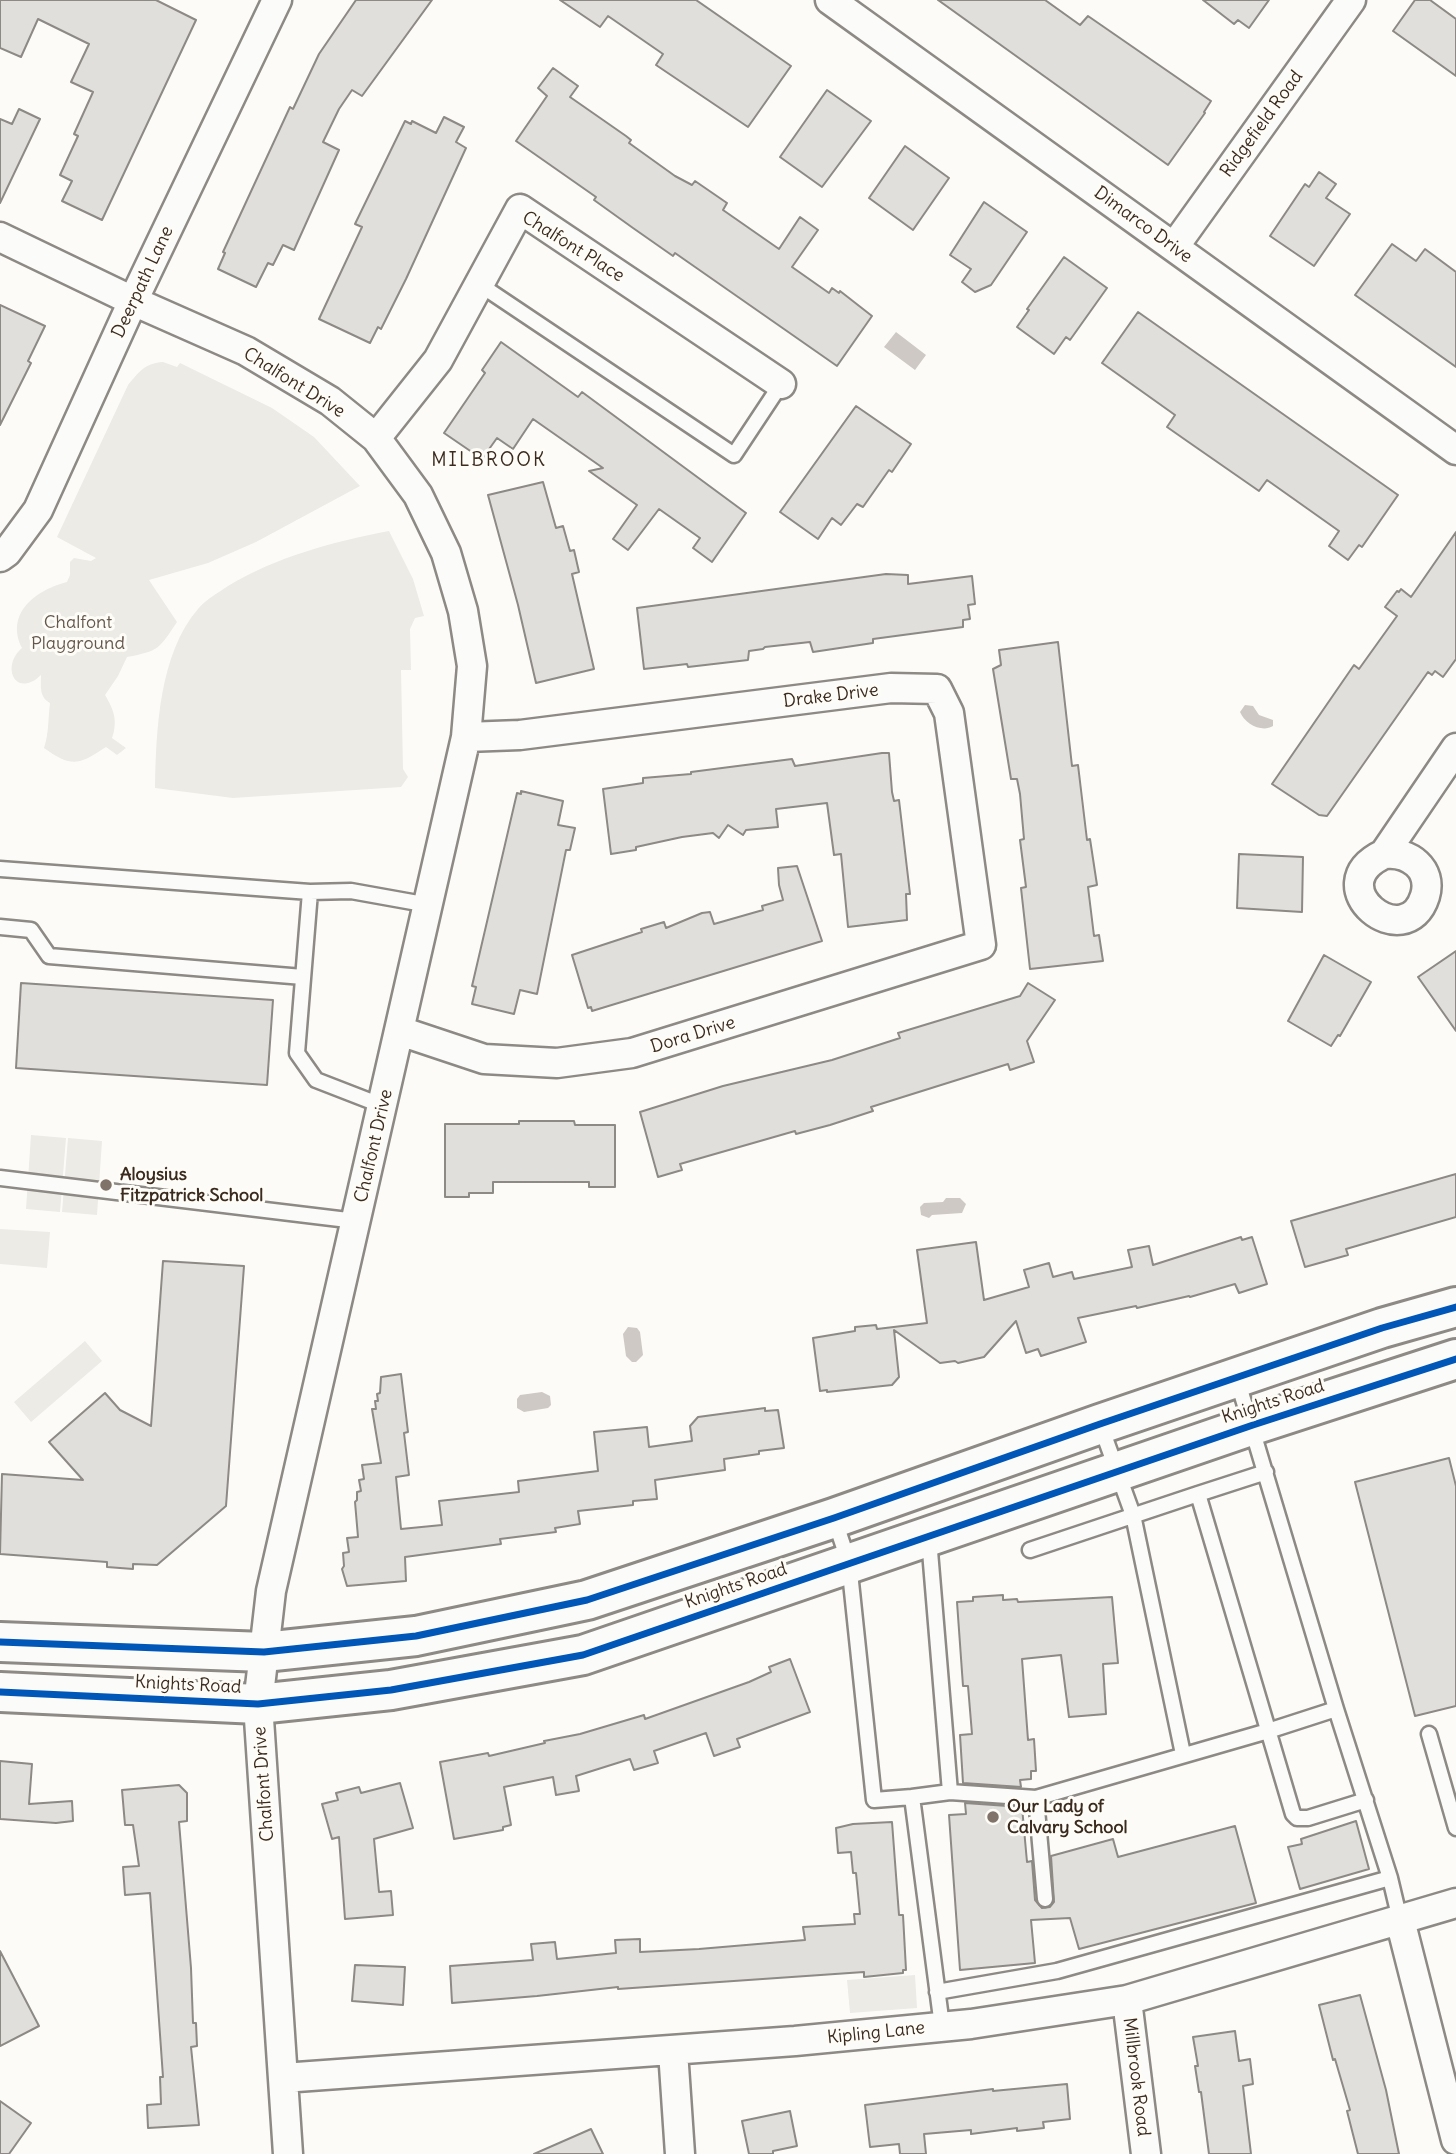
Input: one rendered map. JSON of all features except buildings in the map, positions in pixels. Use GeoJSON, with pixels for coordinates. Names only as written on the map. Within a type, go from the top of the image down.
{"type":"FeatureCollection","features":[{"type":"Feature","properties":{"kind":"main road","name":"Knights Road"},"geometry":{"type":"LineString","coordinates":[[0,1642],[264,1652],[416,1636],[587,1600],[834,1518],[1382,1328],[1456,1307]]}},
{"type":"Feature","properties":{"kind":"main road","name":"Knights Road"},"geometry":{"type":"LineString","coordinates":[[0,1692],[258,1704],[391,1690],[583,1655],[1252,1425],[1456,1359]]}},
{"type":"Feature","properties":{"kind":"street","name":"Deerpath Lane"},"geometry":{"type":"LineString","coordinates":[[0,557],[7,552],[38,510],[133,301],[277,0]]}},
{"type":"Feature","properties":{"kind":"street","name":"Ridgefield Road"},"geometry":{"type":"LineString","coordinates":[[1174,247],[1351,0]]}},
{"type":"Feature","properties":{"kind":"street","name":"Dimarco Drive"},"geometry":{"type":"LineString","coordinates":[[835,1],[1456,450]]}},
{"type":"Feature","properties":{"kind":"street","name":"Chalfont Place"},"geometry":{"type":"LineString","coordinates":[[376,439],[438,360],[520,209],[781,384]]}},
{"type":"Feature","properties":{"kind":"street"},"geometry":{"type":"LineString","coordinates":[[0,237],[133,301]]}},
{"type":"Feature","properties":{"kind":"street","name":"Chalfont Drive"},"geometry":{"type":"LineString","coordinates":[[133,301],[246,351],[291,376],[330,401],[376,439],[418,495],[446,553],[463,611],[472,666],[466,737],[271,1591],[258,1704],[288,2154]]}},
{"type":"Feature","properties":{"kind":"street","name":"Drake Drive"},"geometry":{"type":"LineString","coordinates":[[466,737],[520,735],[891,688],[937,689],[949,713],[981,945]]}},
{"type":"Feature","properties":{"kind":"street"},"geometry":{"type":"LineString","coordinates":[[1384,854],[1456,748]]}},
{"type":"Feature","properties":{"kind":"street","name":"Dora Drive"},"geometry":{"type":"LineString","coordinates":[[400,1031],[484,1059],[557,1063],[632,1054],[981,945]]}},
{"type":"Feature","properties":{"kind":"street","name":"Kipling Lane"},"geometry":{"type":"LineString","coordinates":[[283,2078],[673,2051],[942,2026],[1127,2000],[1456,1903]]}},
{"type":"Feature","properties":{"kind":"street"},"geometry":{"type":"LineString","coordinates":[[1400,1920],[1456,2140]]}},
{"type":"Feature","properties":{"kind":"street","name":"Millbrook Road"},"geometry":{"type":"LineString","coordinates":[[1127,2000],[1146,2154]]}},
{"type":"Feature","properties":{"kind":"street"},"geometry":{"type":"LineString","coordinates":[[673,2051],[680,2154]]}},
{"type":"Feature","properties":{"kind":"lane"},"geometry":{"type":"LineString","coordinates":[[480,284],[734,455],[781,384]]}},
{"type":"Feature","properties":{"kind":"lane"},"geometry":{"type":"LineString","coordinates":[[0,869],[310,892],[351,891],[429,905]]}},
{"type":"Feature","properties":{"kind":"lane"},"geometry":{"type":"LineString","coordinates":[[310,892],[297,1053],[316,1080],[383,1106]]}},
{"type":"Feature","properties":{"kind":"lane"},"geometry":{"type":"LineString","coordinates":[[0,927],[31,929],[49,956],[303,977]]}},
{"type":"Feature","properties":{"kind":"lane"},"geometry":{"type":"LineString","coordinates":[[0,1178],[356,1220]]}},
{"type":"Feature","properties":{"kind":"lane"},"geometry":{"type":"LineString","coordinates":[[1237,1378],[1336,1709],[1390,1878],[1400,1920]]}},
{"type":"Feature","properties":{"kind":"lane"},"geometry":{"type":"LineString","coordinates":[[1100,1424],[1133,1515],[1183,1755]]}},
{"type":"Feature","properties":{"kind":"lane"},"geometry":{"type":"LineString","coordinates":[[1030,1550],[1266,1472]]}},
{"type":"Feature","properties":{"kind":"lane"},"geometry":{"type":"LineString","coordinates":[[1198,1494],[1293,1814],[1297,1818],[1308,1818],[1366,1800]]}},
{"type":"Feature","properties":{"kind":"lane"},"geometry":{"type":"LineString","coordinates":[[834,1518],[849,1563],[874,1800],[950,1792],[1036,1798],[1336,1709]]}},
{"type":"Feature","properties":{"kind":"lane"},"geometry":{"type":"LineString","coordinates":[[929,1535],[950,1792]]}},
{"type":"Feature","properties":{"kind":"lane"},"geometry":{"type":"LineString","coordinates":[[1429,1734],[1456,1828]]}},
{"type":"Feature","properties":{"kind":"lane"},"geometry":{"type":"LineString","coordinates":[[912,1797],[942,2026]]}},
{"type":"Feature","properties":{"kind":"lane"},"geometry":{"type":"LineString","coordinates":[[1036,1798],[1045,1899]]}},
{"type":"Feature","properties":{"kind":"lane"},"geometry":{"type":"LineString","coordinates":[[937,1992],[1057,1971],[1390,1878]]}},
{"type":"Feature","properties":{"kind":"green space","name":"Chalfont Playground"},"geometry":{"type":"Polygon","coordinates":[[[163,362],[177,367],[180,363],[272,408],[314,437],[360,486],[256,542],[208,563],[149,580],[177,622],[157,647],[146,653],[127,657],[105,695],[114,716],[112,738],[126,748],[117,755],[106,747],[82,761],[69,761],[44,748],[50,703],[42,694],[41,675],[24,684],[14,678],[12,664],[22,648],[17,624],[20,614],[34,597],[67,582],[70,562],[74,558],[91,561],[96,558],[57,537],[128,385],[147,366],[163,362]]]}},
{"type":"Feature","properties":{"kind":"green space"},"geometry":{"type":"Polygon","coordinates":[[[389,531],[413,579],[424,616],[415,618],[410,629],[411,670],[401,670],[403,769],[408,777],[401,787],[233,798],[155,788],[159,718],[168,670],[185,627],[201,605],[247,575],[286,558],[327,545],[389,531]]]}},
{"type":"Feature","properties":{"kind":"green space"},"geometry":{"type":"Polygon","coordinates":[[[31,1135],[66,1138],[60,1212],[26,1209],[31,1135]]]}},
{"type":"Feature","properties":{"kind":"green space"},"geometry":{"type":"Polygon","coordinates":[[[68,1138],[102,1141],[97,1215],[62,1212],[68,1138]]]}},
{"type":"Feature","properties":{"kind":"green space"},"geometry":{"type":"Polygon","coordinates":[[[0,1229],[50,1232],[47,1268],[0,1264],[0,1229]]]}},
{"type":"Feature","properties":{"kind":"green space"},"geometry":{"type":"Polygon","coordinates":[[[85,1341],[102,1361],[31,1422],[14,1402],[85,1341]]]}},
{"type":"Feature","properties":{"kind":"green space"},"geometry":{"type":"Polygon","coordinates":[[[915,1975],[917,2008],[850,2013],[847,1980],[915,1975]]]}},
{"type":"Feature","properties":{"kind":"shaded area"},"geometry":{"type":"Polygon","coordinates":[[[896,332],[926,355],[915,370],[884,347],[896,332]]]}},
{"type":"Feature","properties":{"kind":"shaded area"},"geometry":{"type":"Polygon","coordinates":[[[1245,705],[1253,706],[1259,715],[1273,720],[1273,726],[1259,728],[1250,724],[1240,712],[1245,705]]]}},
{"type":"Feature","properties":{"kind":"shaded area"},"geometry":{"type":"Polygon","coordinates":[[[946,1198],[960,1198],[966,1204],[962,1213],[932,1215],[929,1218],[921,1215],[920,1207],[924,1203],[943,1202],[946,1198]]]}},
{"type":"Feature","properties":{"kind":"shaded area"},"geometry":{"type":"Polygon","coordinates":[[[628,1327],[637,1328],[640,1332],[643,1355],[636,1362],[626,1356],[623,1334],[628,1327]]]}},
{"type":"Feature","properties":{"kind":"shaded area"},"geometry":{"type":"Polygon","coordinates":[[[542,1392],[550,1396],[551,1405],[548,1408],[524,1412],[517,1408],[520,1395],[542,1392]]]}},
{"type":"Feature","properties":{"kind":"cycle path"},"geometry":{"type":"LineString","coordinates":[[0,1642],[264,1652],[416,1636],[587,1600],[834,1518],[1382,1328],[1456,1307]]}},
{"type":"Feature","properties":{"kind":"cycle path"},"geometry":{"type":"LineString","coordinates":[[0,1692],[258,1704],[391,1690],[583,1655],[1253,1425],[1456,1359]]}},
{"type":"Feature","properties":{"kind":"place","name":"Aloysius Fitzpatrick School"},"geometry":{"type":"Point","coordinates":[106,1185]}},
{"type":"Feature","properties":{"kind":"place","name":"Our Lady of Calvary School"},"geometry":{"type":"Point","coordinates":[993,1817]}},
{"type":"Feature","properties":{"kind":"district","name":"MILBROOK"},"geometry":{"type":"Point","coordinates":[489,461]}}]}
